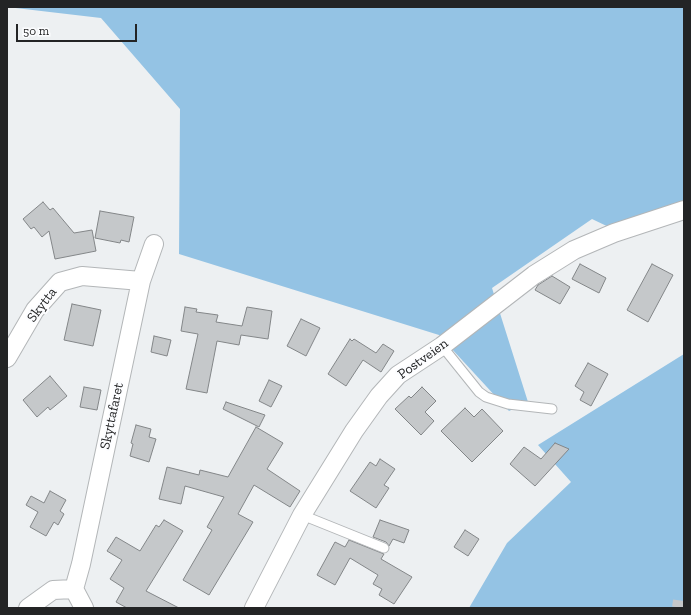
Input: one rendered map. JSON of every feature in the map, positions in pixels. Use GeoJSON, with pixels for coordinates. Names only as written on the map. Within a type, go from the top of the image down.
{"type":"FeatureCollection","features":[{"type":"Feature","properties":{"kind":"street","name":"Postveien"},"geometry":{"type":"LineString","coordinates":[[254,608],[302,515],[354,431],[379,396],[398,375],[442,346],[534,275],[574,250],[614,233],[684,210]]}},
{"type":"Feature","properties":{"kind":"street","name":"Skyttafaret"},"geometry":{"type":"LineString","coordinates":[[74,588],[81,564],[141,281],[154,244]]}},
{"type":"Feature","properties":{"kind":"street","name":"Skytta"},"geometry":{"type":"LineString","coordinates":[[7,358],[35,310],[60,282],[82,276],[141,281]]}},
{"type":"Feature","properties":{"kind":"street"},"geometry":{"type":"LineString","coordinates":[[28,608],[53,590],[74,588],[84,608]]}},
{"type":"Feature","properties":{"kind":"lane"},"geometry":{"type":"LineString","coordinates":[[442,346],[479,392],[486,397],[508,404],[552,409]]}},
{"type":"Feature","properties":{"kind":"lane"},"geometry":{"type":"LineString","coordinates":[[302,515],[384,548]]}},
{"type":"Feature","properties":{"kind":"shaded area"},"geometry":{"type":"Polygon","coordinates":[[[7,7],[684,7],[684,202],[615,230],[592,219],[492,288],[528,402],[509,411],[439,335],[179,254],[180,109],[101,18],[7,7]]]}},
{"type":"Feature","properties":{"kind":"shaded area"},"geometry":{"type":"Polygon","coordinates":[[[684,354],[684,608],[469,608],[507,543],[571,482],[538,445],[684,354]]]}},
{"type":"Feature","properties":{"kind":"building"},"geometry":{"type":"Polygon","coordinates":[[[43,202],[50,210],[53,208],[74,233],[92,230],[96,251],[55,259],[49,231],[42,237],[34,227],[31,229],[23,219],[43,202]]]}},
{"type":"Feature","properties":{"kind":"building"},"geometry":{"type":"Polygon","coordinates":[[[100,211],[134,217],[129,242],[121,240],[120,243],[95,238],[100,211]]]}},
{"type":"Feature","properties":{"kind":"building"},"geometry":{"type":"Polygon","coordinates":[[[580,264],[606,278],[599,293],[572,279],[580,264]]]}},
{"type":"Feature","properties":{"kind":"building"},"geometry":{"type":"Polygon","coordinates":[[[652,264],[673,275],[648,322],[627,310],[652,264]]]}},
{"type":"Feature","properties":{"kind":"building"},"geometry":{"type":"Polygon","coordinates":[[[552,276],[570,287],[560,304],[535,290],[538,285],[552,276]]]}},
{"type":"Feature","properties":{"kind":"building"},"geometry":{"type":"Polygon","coordinates":[[[72,304],[101,310],[93,346],[64,340],[72,304]]]}},
{"type":"Feature","properties":{"kind":"building"},"geometry":{"type":"Polygon","coordinates":[[[185,307],[197,309],[196,312],[218,315],[216,322],[242,326],[247,307],[272,311],[268,339],[241,335],[239,345],[217,341],[207,393],[186,389],[198,334],[181,331],[185,307]]]}},
{"type":"Feature","properties":{"kind":"building"},"geometry":{"type":"Polygon","coordinates":[[[301,319],[320,328],[306,356],[287,346],[301,319]]]}},
{"type":"Feature","properties":{"kind":"building"},"geometry":{"type":"Polygon","coordinates":[[[154,336],[171,340],[167,356],[151,352],[154,336]]]}},
{"type":"Feature","properties":{"kind":"building"},"geometry":{"type":"Polygon","coordinates":[[[350,339],[352,341],[354,339],[376,353],[383,344],[394,351],[381,372],[363,360],[346,386],[328,374],[350,339]]]}},
{"type":"Feature","properties":{"kind":"building"},"geometry":{"type":"Polygon","coordinates":[[[588,363],[608,374],[591,406],[580,400],[584,392],[575,386],[588,363]]]}},
{"type":"Feature","properties":{"kind":"building"},"geometry":{"type":"Polygon","coordinates":[[[50,376],[67,396],[50,410],[48,407],[37,417],[23,400],[50,376]]]}},
{"type":"Feature","properties":{"kind":"building"},"geometry":{"type":"Polygon","coordinates":[[[269,380],[282,386],[271,407],[259,401],[269,380]]]}},
{"type":"Feature","properties":{"kind":"building"},"geometry":{"type":"Polygon","coordinates":[[[84,387],[101,390],[97,410],[80,407],[84,387]]]}},
{"type":"Feature","properties":{"kind":"building"},"geometry":{"type":"Polygon","coordinates":[[[422,387],[436,401],[425,412],[434,421],[421,435],[395,409],[409,396],[411,398],[422,387]]]}},
{"type":"Feature","properties":{"kind":"building"},"geometry":{"type":"Polygon","coordinates":[[[226,402],[265,415],[259,427],[223,409],[226,402]]]}},
{"type":"Feature","properties":{"kind":"building"},"geometry":{"type":"Polygon","coordinates":[[[465,408],[474,417],[482,409],[503,431],[472,462],[441,431],[465,408]]]}},
{"type":"Feature","properties":{"kind":"building"},"geometry":{"type":"Polygon","coordinates":[[[136,425],[151,429],[149,437],[156,439],[149,462],[130,456],[133,444],[131,443],[136,425]]]}},
{"type":"Feature","properties":{"kind":"building"},"geometry":{"type":"Polygon","coordinates":[[[256,427],[283,443],[267,469],[300,491],[290,507],[254,485],[238,514],[253,522],[209,595],[183,580],[212,530],[207,527],[224,497],[185,486],[181,504],[159,499],[167,467],[199,475],[200,470],[228,477],[256,427]]]}},
{"type":"Feature","properties":{"kind":"building"},"geometry":{"type":"Polygon","coordinates":[[[555,443],[569,449],[535,486],[510,464],[524,447],[541,459],[555,443]]]}},
{"type":"Feature","properties":{"kind":"building"},"geometry":{"type":"Polygon","coordinates":[[[380,459],[395,469],[384,485],[389,488],[376,508],[350,491],[370,462],[376,466],[380,459]]]}},
{"type":"Feature","properties":{"kind":"building"},"geometry":{"type":"Polygon","coordinates":[[[50,491],[66,500],[60,511],[64,514],[58,525],[54,522],[46,536],[30,527],[38,512],[26,505],[31,496],[44,503],[50,491]]]}},
{"type":"Feature","properties":{"kind":"building"},"geometry":{"type":"Polygon","coordinates":[[[164,520],[183,531],[146,591],[179,608],[127,608],[116,602],[124,588],[110,579],[122,560],[107,551],[116,537],[140,551],[156,525],[159,527],[164,520]]]}},
{"type":"Feature","properties":{"kind":"building"},"geometry":{"type":"Polygon","coordinates":[[[380,520],[409,530],[404,543],[393,539],[389,546],[386,542],[373,537],[380,520]]]}},
{"type":"Feature","properties":{"kind":"building"},"geometry":{"type":"Polygon","coordinates":[[[465,530],[479,539],[468,556],[454,547],[465,530]]]}},
{"type":"Feature","properties":{"kind":"building"},"geometry":{"type":"Polygon","coordinates":[[[349,540],[384,554],[381,559],[412,577],[394,604],[379,595],[382,589],[373,584],[378,575],[350,558],[335,585],[317,575],[335,542],[345,547],[349,540]]]}},
{"type":"Feature","properties":{"kind":"tunnel"},"geometry":{"type":"LineString","coordinates":[[683,608],[684,601]]}}]}
